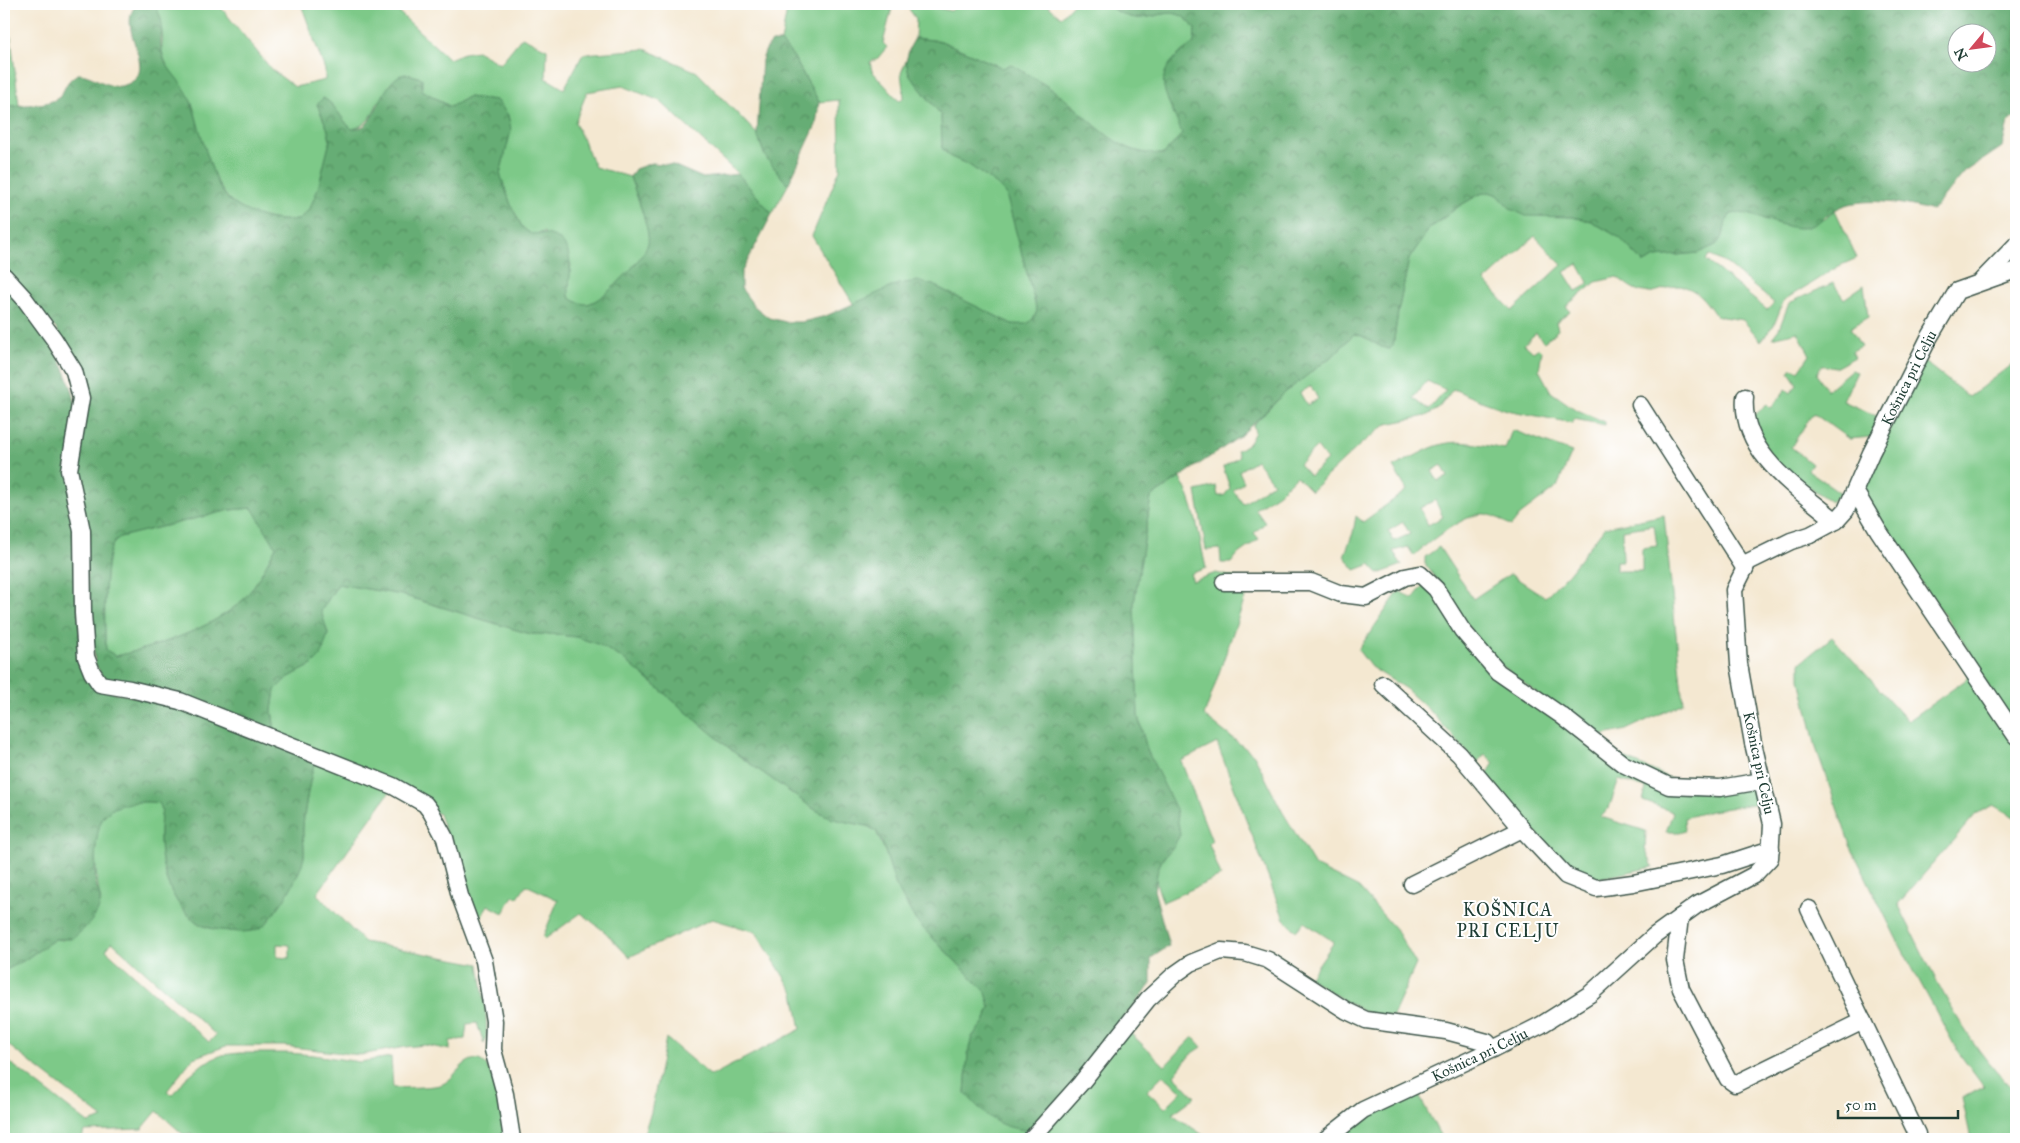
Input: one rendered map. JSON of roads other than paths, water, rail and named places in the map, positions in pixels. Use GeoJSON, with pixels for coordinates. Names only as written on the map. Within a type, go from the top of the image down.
{"type":"FeatureCollection","features":[{"type":"Feature","properties":{"kind":"street"},"geometry":{"type":"LineString","coordinates":[[1981,282],[2016,244]]}},
{"type":"Feature","properties":{"kind":"street","name":"Košnica pri Celju"},"geometry":{"type":"LineString","coordinates":[[1326,1139],[1363,1110],[1493,1050],[1540,1025],[1590,994],[1654,936],[1697,905],[1754,874],[1770,858],[1772,824],[1739,664],[1734,590],[1748,562],[1791,541],[1810,535],[1836,521],[1846,510],[1871,453],[1929,338],[1957,290],[2016,270]]}},
{"type":"Feature","properties":{"kind":"street"},"geometry":{"type":"LineString","coordinates":[[4,276],[24,298],[54,339],[74,372],[82,398],[69,470],[82,531],[83,613],[86,657],[92,672],[100,684],[180,701],[393,786],[425,804],[445,838],[460,896],[484,961],[494,1021],[493,1050],[504,1094],[512,1139]]}},
{"type":"Feature","properties":{"kind":"street"},"geometry":{"type":"LineString","coordinates":[[1745,397],[1744,411],[1751,436],[1766,459],[1836,521]]}},
{"type":"Feature","properties":{"kind":"street"},"geometry":{"type":"LineString","coordinates":[[1640,405],[1745,569]]}},
{"type":"Feature","properties":{"kind":"street"},"geometry":{"type":"LineString","coordinates":[[1855,491],[1878,530],[2016,736]]}},
{"type":"Feature","properties":{"kind":"street"},"geometry":{"type":"LineString","coordinates":[[1224,582],[1310,582],[1341,594],[1366,597],[1405,577],[1420,574],[1436,589],[1462,630],[1498,672],[1562,716],[1623,764],[1669,786],[1720,788],[1762,781]]}},
{"type":"Feature","properties":{"kind":"street"},"geometry":{"type":"LineString","coordinates":[[1383,684],[1459,754],[1522,830],[1566,876],[1596,888],[1633,883],[1722,865],[1771,849]]}},
{"type":"Feature","properties":{"kind":"street"},"geometry":{"type":"LineString","coordinates":[[1412,884],[1522,830]]}},
{"type":"Feature","properties":{"kind":"street"},"geometry":{"type":"LineString","coordinates":[[1809,909],[1917,1134]]}},
{"type":"Feature","properties":{"kind":"street"},"geometry":{"type":"LineString","coordinates":[[1680,917],[1675,960],[1680,989],[1728,1079],[1735,1084],[1863,1021]]}},
{"type":"Feature","properties":{"kind":"street"},"geometry":{"type":"LineString","coordinates":[[1031,1139],[1081,1083],[1148,999],[1174,975],[1191,963],[1221,951],[1245,953],[1268,960],[1347,1011],[1366,1020],[1446,1031],[1487,1042],[1493,1050]]}},
{"type":"Feature","properties":{"kind":"district","name":"KOŠNICA PRI CELJU"},"geometry":{"type":"Point","coordinates":[1508,920]}}]}
